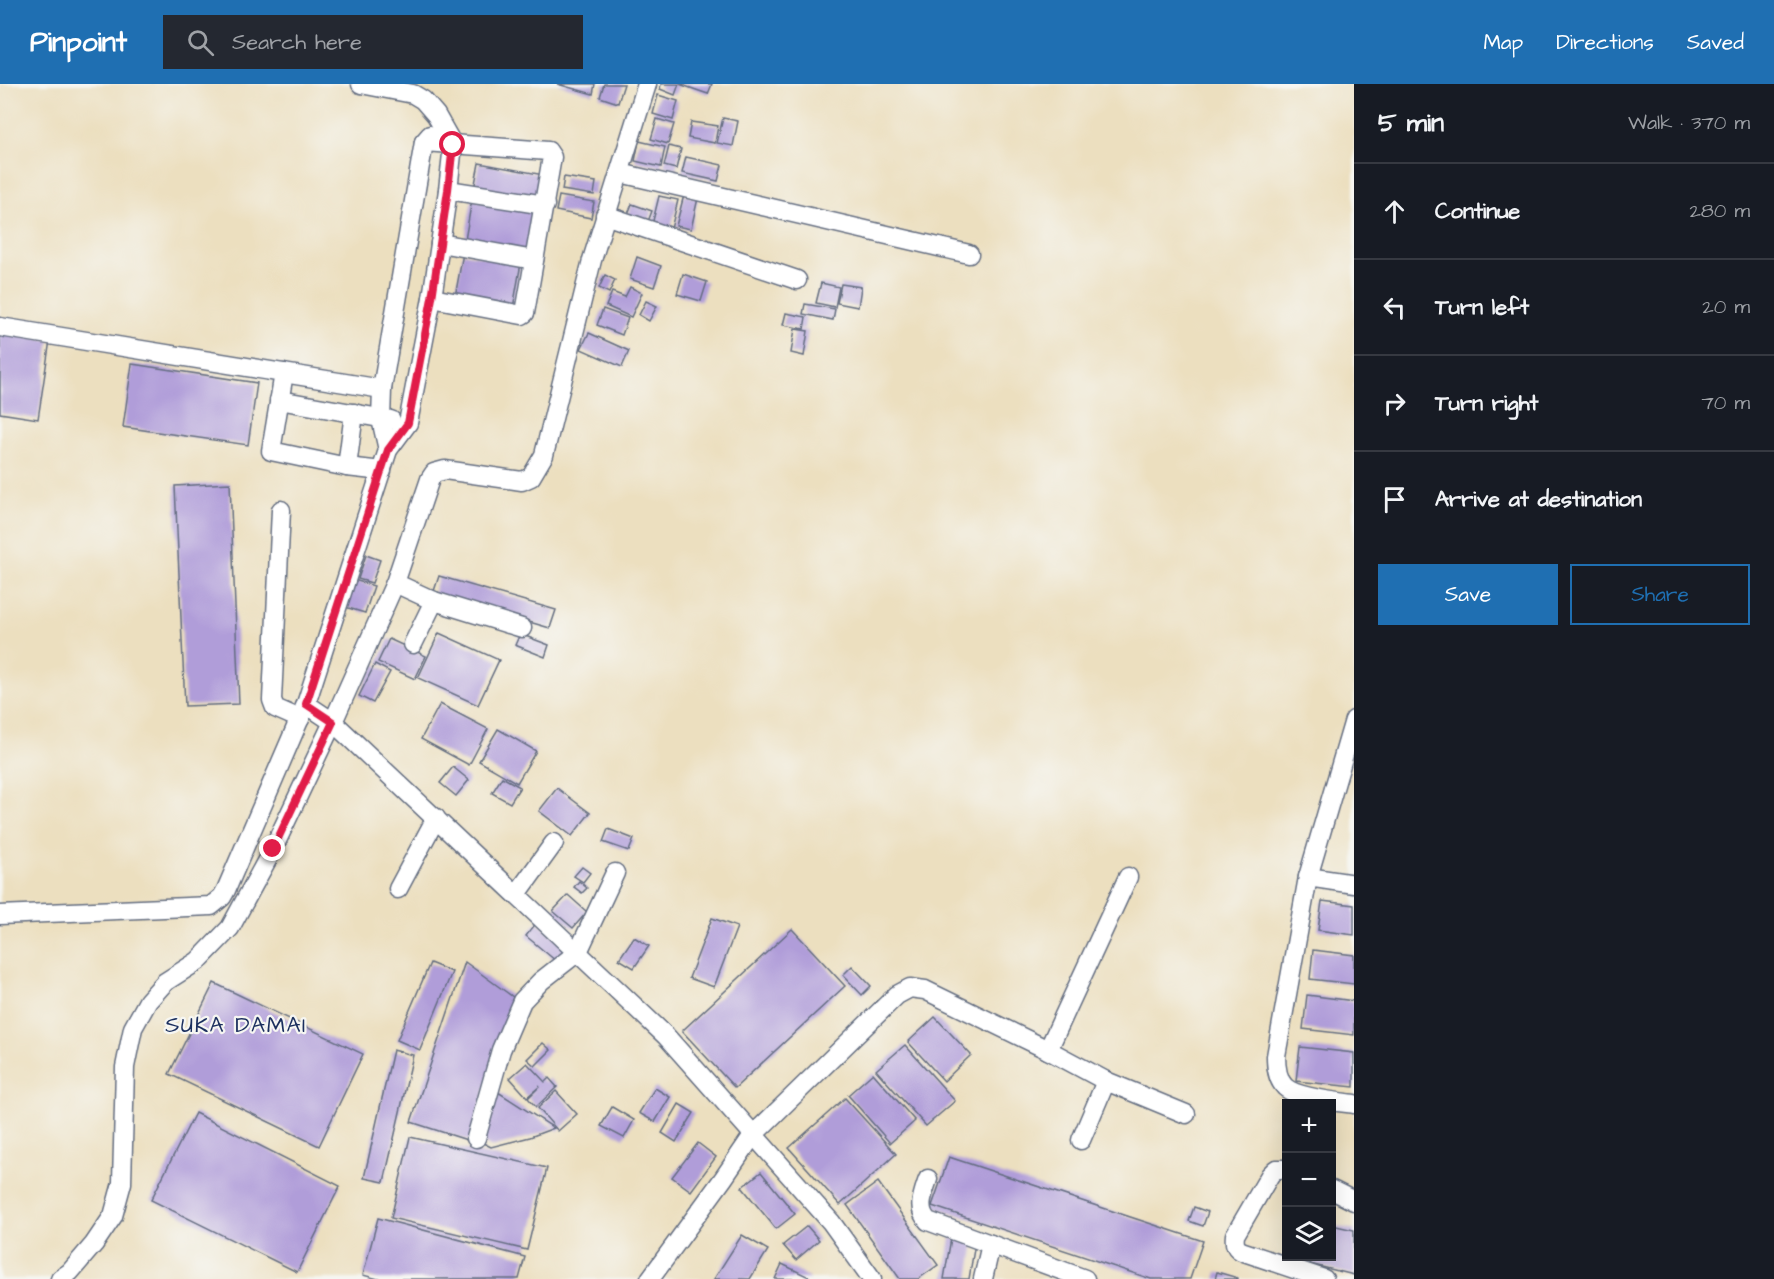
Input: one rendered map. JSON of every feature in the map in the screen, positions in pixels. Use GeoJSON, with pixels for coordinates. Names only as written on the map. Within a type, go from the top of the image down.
{"type":"FeatureCollection","features":[{"type":"Feature","properties":{"kind":"street"},"geometry":{"type":"LineString","coordinates":[[0,915],[211,906],[222,897],[226,890],[303,712],[388,450],[408,423],[432,298],[453,145],[436,115],[423,100],[413,94],[361,84]]}},
{"type":"Feature","properties":{"kind":"street"},"geometry":{"type":"LineString","coordinates":[[60,1279],[70,1272],[94,1244],[113,1216],[123,1174],[125,1067],[133,1028],[148,1001],[165,982],[198,961],[230,927],[273,849],[395,584],[430,479],[434,473],[446,470],[522,481],[531,477],[544,456],[605,215],[620,173],[642,85]]}},
{"type":"Feature","properties":{"kind":"street"},"geometry":{"type":"LineString","coordinates":[[388,450],[381,418],[382,389],[424,142],[441,126]]}},
{"type":"Feature","properties":{"kind":"street"},"geometry":{"type":"LineString","coordinates":[[424,142],[548,151],[552,158],[526,309],[522,315],[432,298]]}},
{"type":"Feature","properties":{"kind":"street"},"geometry":{"type":"LineString","coordinates":[[620,173],[969,254]]}},
{"type":"Feature","properties":{"kind":"street"},"geometry":{"type":"LineString","coordinates":[[448,190],[545,206]]}},
{"type":"Feature","properties":{"kind":"street"},"geometry":{"type":"LineString","coordinates":[[605,215],[797,280]]}},
{"type":"Feature","properties":{"kind":"street"},"geometry":{"type":"LineString","coordinates":[[440,243],[534,260]]}},
{"type":"Feature","properties":{"kind":"street"},"geometry":{"type":"LineString","coordinates":[[0,327],[382,389]]}},
{"type":"Feature","properties":{"kind":"street"},"geometry":{"type":"LineString","coordinates":[[284,373],[271,451],[347,467],[382,471]]}},
{"type":"Feature","properties":{"kind":"street"},"geometry":{"type":"LineString","coordinates":[[279,400],[408,423]]}},
{"type":"Feature","properties":{"kind":"street"},"geometry":{"type":"LineString","coordinates":[[347,467],[354,412]]}},
{"type":"Feature","properties":{"kind":"street"},"geometry":{"type":"LineString","coordinates":[[281,510],[272,700],[275,708],[303,712],[333,722],[666,1036],[831,1222],[872,1279]]}},
{"type":"Feature","properties":{"kind":"street"},"geometry":{"type":"LineString","coordinates":[[395,584],[434,601],[522,628]]}},
{"type":"Feature","properties":{"kind":"street"},"geometry":{"type":"LineString","coordinates":[[413,644],[434,601]]}},
{"type":"Feature","properties":{"kind":"street"},"geometry":{"type":"LineString","coordinates":[[1354,720],[1308,877],[1276,1056],[1276,1071],[1286,1088],[1311,1098],[1354,1104]]}},
{"type":"Feature","properties":{"kind":"street"},"geometry":{"type":"LineString","coordinates":[[398,889],[436,818]]}},
{"type":"Feature","properties":{"kind":"street"},"geometry":{"type":"LineString","coordinates":[[517,894],[554,843]]}},
{"type":"Feature","properties":{"kind":"street"},"geometry":{"type":"LineString","coordinates":[[476,1138],[501,1050],[522,1001],[540,981],[578,952],[615,873]]}},
{"type":"Feature","properties":{"kind":"street"},"geometry":{"type":"LineString","coordinates":[[1048,1050],[1128,877]]}},
{"type":"Feature","properties":{"kind":"street"},"geometry":{"type":"LineString","coordinates":[[1308,877],[1354,884]]}},
{"type":"Feature","properties":{"kind":"street"},"geometry":{"type":"LineString","coordinates":[[650,1279],[753,1135],[897,995],[910,988],[925,990],[1106,1081],[1186,1114]]}},
{"type":"Feature","properties":{"kind":"street"},"geometry":{"type":"LineString","coordinates":[[1081,1140],[1106,1081]]}},
{"type":"Feature","properties":{"kind":"street"},"geometry":{"type":"LineString","coordinates":[[1282,1169],[1276,1169],[1270,1175],[1235,1236],[1234,1244],[1238,1250],[1324,1279]]}},
{"type":"Feature","properties":{"kind":"street"},"geometry":{"type":"LineString","coordinates":[[928,1179],[921,1212],[928,1221],[1085,1279]]}},
{"type":"Feature","properties":{"kind":"street"},"geometry":{"type":"LineString","coordinates":[[1336,1192],[1354,1201]]}},
{"type":"Feature","properties":{"kind":"street"},"geometry":{"type":"LineString","coordinates":[[983,1279],[991,1245]]}},
{"type":"Feature","properties":{"kind":"building"},"geometry":{"type":"Polygon","coordinates":[[[557,84],[595,84],[593,94],[557,84]]]}},
{"type":"Feature","properties":{"kind":"building"},"geometry":{"type":"Polygon","coordinates":[[[604,84],[624,84],[618,103],[600,97],[604,84]]]}},
{"type":"Feature","properties":{"kind":"building"},"geometry":{"type":"Polygon","coordinates":[[[661,84],[679,84],[675,95],[660,89],[661,84]]]}},
{"type":"Feature","properties":{"kind":"building"},"geometry":{"type":"Polygon","coordinates":[[[679,84],[712,84],[708,94],[679,84]]]}},
{"type":"Feature","properties":{"kind":"building"},"geometry":{"type":"Polygon","coordinates":[[[658,95],[678,101],[673,120],[653,114],[658,95]]]}},
{"type":"Feature","properties":{"kind":"building"},"geometry":{"type":"Polygon","coordinates":[[[723,118],[738,121],[733,146],[717,143],[723,118]]]}},
{"type":"Feature","properties":{"kind":"building"},"geometry":{"type":"Polygon","coordinates":[[[657,119],[674,124],[668,144],[651,139],[657,119]]]}},
{"type":"Feature","properties":{"kind":"building"},"geometry":{"type":"Polygon","coordinates":[[[691,122],[718,126],[715,143],[688,138],[691,122]]]}},
{"type":"Feature","properties":{"kind":"building"},"geometry":{"type":"Polygon","coordinates":[[[639,141],[665,147],[661,167],[635,161],[639,141]]]}},
{"type":"Feature","properties":{"kind":"building"},"geometry":{"type":"Polygon","coordinates":[[[669,146],[681,149],[676,169],[664,166],[669,146]]]}},
{"type":"Feature","properties":{"kind":"building"},"geometry":{"type":"Polygon","coordinates":[[[686,157],[722,165],[718,181],[682,173],[686,157]]]}},
{"type":"Feature","properties":{"kind":"building"},"geometry":{"type":"Polygon","coordinates":[[[479,163],[544,175],[539,201],[474,189],[479,163]]]}},
{"type":"Feature","properties":{"kind":"building"},"geometry":{"type":"Polygon","coordinates":[[[564,177],[596,182],[594,195],[562,190],[564,177]]]}},
{"type":"Feature","properties":{"kind":"building"},"geometry":{"type":"Polygon","coordinates":[[[684,195],[698,198],[691,229],[676,226],[684,195]]]}},
{"type":"Feature","properties":{"kind":"building"},"geometry":{"type":"Polygon","coordinates":[[[559,196],[594,202],[591,218],[556,211],[559,196]]]}},
{"type":"Feature","properties":{"kind":"building"},"geometry":{"type":"Polygon","coordinates":[[[659,196],[678,200],[671,229],[652,225],[659,196]]]}},
{"type":"Feature","properties":{"kind":"building"},"geometry":{"type":"Polygon","coordinates":[[[472,199],[534,210],[526,257],[464,246],[472,199]]]}},
{"type":"Feature","properties":{"kind":"building"},"geometry":{"type":"Polygon","coordinates":[[[632,204],[652,211],[646,227],[626,219],[632,204]]]}},
{"type":"Feature","properties":{"kind":"building"},"geometry":{"type":"Polygon","coordinates":[[[463,253],[521,263],[513,308],[455,297],[463,253]]]}},
{"type":"Feature","properties":{"kind":"building"},"geometry":{"type":"Polygon","coordinates":[[[637,257],[661,266],[654,287],[630,279],[637,257]]]}},
{"type":"Feature","properties":{"kind":"building"},"geometry":{"type":"Polygon","coordinates":[[[683,274],[707,282],[701,301],[677,294],[683,274]]]}},
{"type":"Feature","properties":{"kind":"building"},"geometry":{"type":"Polygon","coordinates":[[[605,275],[615,280],[609,293],[599,288],[605,275]]]}},
{"type":"Feature","properties":{"kind":"building"},"geometry":{"type":"Polygon","coordinates":[[[821,283],[839,287],[835,307],[816,303],[821,283]]]}},
{"type":"Feature","properties":{"kind":"building"},"geometry":{"type":"Polygon","coordinates":[[[841,284],[861,287],[858,307],[837,303],[841,284]]]}},
{"type":"Feature","properties":{"kind":"building"},"geometry":{"type":"Polygon","coordinates":[[[630,287],[642,293],[631,317],[606,306],[612,292],[625,297],[630,287]]]}},
{"type":"Feature","properties":{"kind":"building"},"geometry":{"type":"Polygon","coordinates":[[[646,301],[657,306],[649,321],[639,315],[646,301]]]}},
{"type":"Feature","properties":{"kind":"building"},"geometry":{"type":"Polygon","coordinates":[[[805,304],[835,309],[833,320],[803,314],[805,304]]]}},
{"type":"Feature","properties":{"kind":"building"},"geometry":{"type":"Polygon","coordinates":[[[603,309],[628,318],[622,335],[597,325],[603,309]]]}},
{"type":"Feature","properties":{"kind":"building"},"geometry":{"type":"Polygon","coordinates":[[[786,313],[806,317],[804,329],[783,325],[786,313]]]}},
{"type":"Feature","properties":{"kind":"building"},"geometry":{"type":"Polygon","coordinates":[[[795,329],[808,331],[804,356],[791,353],[795,329]]]}},
{"type":"Feature","properties":{"kind":"building"},"geometry":{"type":"Polygon","coordinates":[[[0,332],[50,340],[38,419],[0,413],[0,332]]]}},
{"type":"Feature","properties":{"kind":"building"},"geometry":{"type":"Polygon","coordinates":[[[589,333],[629,351],[622,367],[581,349],[589,333]]]}},
{"type":"Feature","properties":{"kind":"building"},"geometry":{"type":"Polygon","coordinates":[[[132,364],[257,383],[248,445],[123,427],[132,364]]]}},
{"type":"Feature","properties":{"kind":"building"},"geometry":{"type":"Polygon","coordinates":[[[230,483],[239,704],[185,706],[175,486],[230,483]]]}},
{"type":"Feature","properties":{"kind":"building"},"geometry":{"type":"Polygon","coordinates":[[[366,555],[380,560],[372,583],[358,579],[366,555]]]}},
{"type":"Feature","properties":{"kind":"building"},"geometry":{"type":"Polygon","coordinates":[[[439,576],[556,610],[550,628],[433,594],[439,576]]]}},
{"type":"Feature","properties":{"kind":"building"},"geometry":{"type":"Polygon","coordinates":[[[354,580],[374,586],[365,613],[345,607],[354,580]]]}},
{"type":"Feature","properties":{"kind":"building"},"geometry":{"type":"Polygon","coordinates":[[[439,633],[499,660],[478,705],[418,678],[439,633]]]}},
{"type":"Feature","properties":{"kind":"building"},"geometry":{"type":"Polygon","coordinates":[[[520,634],[549,645],[545,657],[515,645],[520,634]]]}},
{"type":"Feature","properties":{"kind":"building"},"geometry":{"type":"Polygon","coordinates":[[[389,639],[426,656],[415,679],[378,662],[389,639]]]}},
{"type":"Feature","properties":{"kind":"building"},"geometry":{"type":"Polygon","coordinates":[[[375,664],[390,672],[373,703],[359,696],[375,664]]]}},
{"type":"Feature","properties":{"kind":"building"},"geometry":{"type":"Polygon","coordinates":[[[440,704],[488,729],[469,765],[421,739],[440,704]]]}},
{"type":"Feature","properties":{"kind":"building"},"geometry":{"type":"Polygon","coordinates":[[[498,729],[536,751],[517,783],[479,761],[498,729]]]}},
{"type":"Feature","properties":{"kind":"building"},"geometry":{"type":"Polygon","coordinates":[[[453,767],[469,780],[456,796],[440,783],[453,767]]]}},
{"type":"Feature","properties":{"kind":"building"},"geometry":{"type":"Polygon","coordinates":[[[502,777],[520,787],[510,803],[492,793],[502,777]]]}},
{"type":"Feature","properties":{"kind":"building"},"geometry":{"type":"Polygon","coordinates":[[[557,788],[590,813],[572,836],[539,811],[557,788]]]}},
{"type":"Feature","properties":{"kind":"building"},"geometry":{"type":"Polygon","coordinates":[[[608,829],[634,839],[629,851],[603,842],[608,829]]]}},
{"type":"Feature","properties":{"kind":"building"},"geometry":{"type":"Polygon","coordinates":[[[582,867],[590,873],[583,882],[574,876],[582,867]]]}},
{"type":"Feature","properties":{"kind":"building"},"geometry":{"type":"Polygon","coordinates":[[[579,881],[587,888],[582,893],[574,887],[579,881]]]}},
{"type":"Feature","properties":{"kind":"building"},"geometry":{"type":"Polygon","coordinates":[[[568,895],[587,912],[573,928],[553,911],[568,895]]]}},
{"type":"Feature","properties":{"kind":"building"},"geometry":{"type":"Polygon","coordinates":[[[1322,901],[1354,905],[1354,935],[1318,930],[1322,901]]]}},
{"type":"Feature","properties":{"kind":"building"},"geometry":{"type":"Polygon","coordinates":[[[712,918],[737,927],[714,987],[689,978],[712,918]]]}},
{"type":"Feature","properties":{"kind":"building"},"geometry":{"type":"Polygon","coordinates":[[[537,922],[568,947],[556,961],[526,936],[537,922]]]}},
{"type":"Feature","properties":{"kind":"building"},"geometry":{"type":"Polygon","coordinates":[[[792,929],[845,986],[735,1088],[682,1031],[792,929]]]}},
{"type":"Feature","properties":{"kind":"building"},"geometry":{"type":"Polygon","coordinates":[[[634,937],[649,946],[634,968],[619,959],[634,937]]]}},
{"type":"Feature","properties":{"kind":"building"},"geometry":{"type":"Polygon","coordinates":[[[1313,950],[1354,955],[1354,984],[1310,979],[1313,950]]]}},
{"type":"Feature","properties":{"kind":"building"},"geometry":{"type":"Polygon","coordinates":[[[465,962],[513,997],[470,1141],[411,1122],[465,962]]]}},
{"type":"Feature","properties":{"kind":"building"},"geometry":{"type":"Polygon","coordinates":[[[430,963],[452,972],[420,1050],[397,1040],[430,963]]]}},
{"type":"Feature","properties":{"kind":"building"},"geometry":{"type":"Polygon","coordinates":[[[852,966],[871,986],[862,995],[843,975],[852,966]]]}},
{"type":"Feature","properties":{"kind":"building"},"geometry":{"type":"Polygon","coordinates":[[[214,983],[363,1054],[319,1146],[169,1074],[214,983]]]}},
{"type":"Feature","properties":{"kind":"building"},"geometry":{"type":"Polygon","coordinates":[[[1307,995],[1354,1001],[1354,1035],[1303,1029],[1307,995]]]}},
{"type":"Feature","properties":{"kind":"building"},"geometry":{"type":"Polygon","coordinates":[[[935,1017],[971,1055],[944,1081],[908,1042],[935,1017]]]}},
{"type":"Feature","properties":{"kind":"building"},"geometry":{"type":"Polygon","coordinates":[[[543,1043],[551,1050],[535,1066],[527,1059],[543,1043]]]}},
{"type":"Feature","properties":{"kind":"building"},"geometry":{"type":"Polygon","coordinates":[[[905,1045],[955,1101],[926,1126],[876,1070],[905,1045]]]}},
{"type":"Feature","properties":{"kind":"building"},"geometry":{"type":"Polygon","coordinates":[[[1300,1047],[1354,1053],[1354,1087],[1296,1081],[1300,1047]]]}},
{"type":"Feature","properties":{"kind":"building"},"geometry":{"type":"Polygon","coordinates":[[[393,1050],[413,1055],[384,1182],[364,1178],[393,1050]]]}},
{"type":"Feature","properties":{"kind":"building"},"geometry":{"type":"Polygon","coordinates":[[[527,1063],[545,1082],[549,1078],[557,1087],[536,1107],[528,1098],[540,1086],[527,1097],[510,1078],[527,1063]]]}},
{"type":"Feature","properties":{"kind":"building"},"geometry":{"type":"Polygon","coordinates":[[[873,1073],[915,1121],[890,1143],[848,1095],[873,1073]]]}},
{"type":"Feature","properties":{"kind":"building"},"geometry":{"type":"Polygon","coordinates":[[[655,1088],[670,1097],[655,1122],[639,1113],[655,1088]]]}},
{"type":"Feature","properties":{"kind":"building"},"geometry":{"type":"Polygon","coordinates":[[[556,1091],[577,1114],[558,1131],[538,1108],[556,1091]]]}},
{"type":"Feature","properties":{"kind":"building"},"geometry":{"type":"Polygon","coordinates":[[[498,1092],[554,1128],[491,1147],[483,1143],[498,1092]]]}},
{"type":"Feature","properties":{"kind":"building"},"geometry":{"type":"Polygon","coordinates":[[[845,1098],[896,1154],[840,1205],[789,1148],[845,1098]]]}},
{"type":"Feature","properties":{"kind":"building"},"geometry":{"type":"Polygon","coordinates":[[[679,1104],[694,1113],[676,1142],[662,1133],[679,1104]]]}},
{"type":"Feature","properties":{"kind":"building"},"geometry":{"type":"Polygon","coordinates":[[[612,1107],[634,1120],[624,1138],[601,1126],[612,1107]]]}},
{"type":"Feature","properties":{"kind":"building"},"geometry":{"type":"Polygon","coordinates":[[[195,1113],[340,1186],[297,1272],[151,1200],[195,1113]]]}},
{"type":"Feature","properties":{"kind":"building"},"geometry":{"type":"Polygon","coordinates":[[[410,1137],[547,1168],[527,1250],[391,1218],[410,1137]]]}},
{"type":"Feature","properties":{"kind":"building"},"geometry":{"type":"Polygon","coordinates":[[[698,1143],[716,1157],[691,1191],[672,1177],[698,1143]]]}},
{"type":"Feature","properties":{"kind":"building"},"geometry":{"type":"Polygon","coordinates":[[[949,1157],[1203,1241],[1190,1279],[1151,1279],[932,1206],[949,1157]]]}},
{"type":"Feature","properties":{"kind":"building"},"geometry":{"type":"Polygon","coordinates":[[[761,1172],[795,1214],[776,1229],[742,1187],[761,1172]]]}},
{"type":"Feature","properties":{"kind":"building"},"geometry":{"type":"Polygon","coordinates":[[[878,1182],[938,1265],[918,1279],[900,1279],[847,1205],[878,1182]]]}},
{"type":"Feature","properties":{"kind":"building"},"geometry":{"type":"Polygon","coordinates":[[[1194,1207],[1208,1212],[1203,1226],[1189,1221],[1194,1207]]]}},
{"type":"Feature","properties":{"kind":"building"},"geometry":{"type":"Polygon","coordinates":[[[378,1218],[525,1257],[519,1279],[378,1279],[363,1275],[378,1218]]]}},
{"type":"Feature","properties":{"kind":"building"},"geometry":{"type":"Polygon","coordinates":[[[807,1226],[819,1240],[796,1260],[783,1245],[807,1226]]]}},
{"type":"Feature","properties":{"kind":"building"},"geometry":{"type":"Polygon","coordinates":[[[1336,1226],[1354,1230],[1354,1275],[1310,1264],[1311,1261],[1336,1261],[1336,1226]]]}},
{"type":"Feature","properties":{"kind":"building"},"geometry":{"type":"Polygon","coordinates":[[[742,1235],[768,1250],[750,1279],[714,1279],[742,1235]]]}},
{"type":"Feature","properties":{"kind":"building"},"geometry":{"type":"Polygon","coordinates":[[[951,1238],[975,1243],[969,1279],[944,1279],[951,1238]]]}},
{"type":"Feature","properties":{"kind":"building"},"geometry":{"type":"Polygon","coordinates":[[[782,1264],[809,1277],[808,1279],[775,1279],[782,1264]]]}},
{"type":"Feature","properties":{"kind":"building"},"geometry":{"type":"Polygon","coordinates":[[[1217,1272],[1238,1278],[1238,1279],[1215,1279],[1217,1272]]]}},
{"type":"Feature","properties":{"kind":"district","name":"SUKA DAMAI"},"geometry":{"type":"Point","coordinates":[236,1025]}},
{"type":"Feature","properties":{"kind":"route"},"geometry":{"type":"LineString","coordinates":[[273,849],[333,722],[306,704],[388,450],[408,423],[432,298],[453,145]]}}]}
